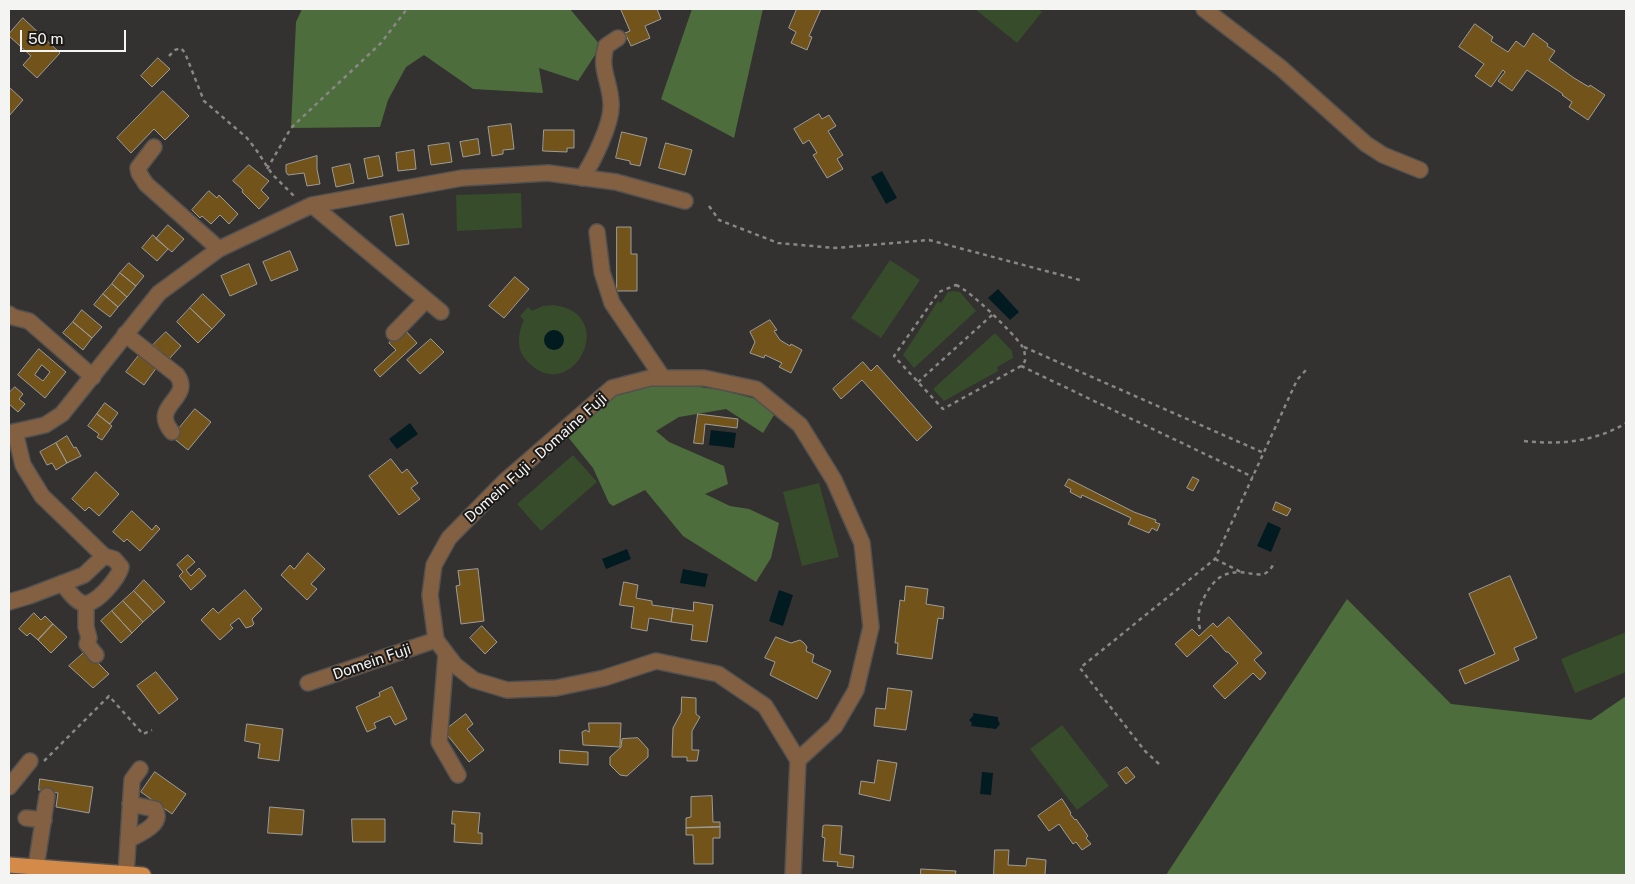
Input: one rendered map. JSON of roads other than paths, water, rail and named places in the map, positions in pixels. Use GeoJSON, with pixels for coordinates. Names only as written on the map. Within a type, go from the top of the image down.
{"type":"FeatureCollection","features":[{"type":"Feature","properties":{"kind":"main road"},"geometry":{"type":"LineString","coordinates":[[9,865],[143,875]]}},
{"type":"Feature","properties":{"kind":"street"},"geometry":{"type":"LineString","coordinates":[[1204,9],[1281,68],[1366,144],[1383,155],[1420,170]]}},
{"type":"Feature","properties":{"kind":"street"},"geometry":{"type":"LineString","coordinates":[[582,178],[602,141],[611,111],[611,102],[603,68],[603,56],[606,46],[618,38]]}},
{"type":"Feature","properties":{"kind":"street"},"geometry":{"type":"LineString","coordinates":[[154,147],[138,168],[139,174],[146,184],[219,250]]}},
{"type":"Feature","properties":{"kind":"street"},"geometry":{"type":"LineString","coordinates":[[62,583],[79,602],[92,603],[120,574],[121,568],[114,559],[104,556],[42,496],[23,465],[12,433],[36,428],[54,421],[62,414],[164,288],[219,250],[309,207],[462,178],[548,173],[616,182],[685,201]]}},
{"type":"Feature","properties":{"kind":"street"},"geometry":{"type":"LineString","coordinates":[[309,207],[442,312]]}},
{"type":"Feature","properties":{"kind":"street"},"geometry":{"type":"LineString","coordinates":[[597,232],[602,272],[612,303],[663,378]]}},
{"type":"Feature","properties":{"kind":"street"},"geometry":{"type":"LineString","coordinates":[[394,333],[426,300]]}},
{"type":"Feature","properties":{"kind":"street"},"geometry":{"type":"LineString","coordinates":[[9,303],[93,378]]}},
{"type":"Feature","properties":{"kind":"street"},"geometry":{"type":"LineString","coordinates":[[9,314],[13,317],[30,321]]}},
{"type":"Feature","properties":{"kind":"street"},"geometry":{"type":"LineString","coordinates":[[125,334],[181,380],[181,389],[164,414],[164,421],[172,432]]}},
{"type":"Feature","properties":{"kind":"street","name":"Domein Fuji - Domaine Fuji"},"geometry":{"type":"LineString","coordinates":[[650,378],[663,378],[704,378],[756,389],[800,426],[834,480],[862,543],[871,627],[856,690],[835,726],[798,760],[765,706],[718,674],[656,661],[604,678],[556,688],[507,690],[474,680],[455,665],[436,640],[430,595],[434,565],[449,538],[504,482],[612,388],[650,378]]}},
{"type":"Feature","properties":{"kind":"street"},"geometry":{"type":"LineString","coordinates":[[9,602],[84,575],[104,556]]}},
{"type":"Feature","properties":{"kind":"street"},"geometry":{"type":"LineString","coordinates":[[86,604],[88,644],[96,655]]}},
{"type":"Feature","properties":{"kind":"street","name":"Domein Fuji"},"geometry":{"type":"LineString","coordinates":[[308,684],[436,640]]}},
{"type":"Feature","properties":{"kind":"street"},"geometry":{"type":"LineString","coordinates":[[446,654],[439,742],[458,775]]}},
{"type":"Feature","properties":{"kind":"street"},"geometry":{"type":"LineString","coordinates":[[793,875],[798,760]]}},
{"type":"Feature","properties":{"kind":"street"},"geometry":{"type":"LineString","coordinates":[[9,787],[37,761]]}},
{"type":"Feature","properties":{"kind":"street"},"geometry":{"type":"LineString","coordinates":[[126,874],[132,780],[140,769]]}},
{"type":"Feature","properties":{"kind":"street"},"geometry":{"type":"LineString","coordinates":[[36,867],[47,796]]}},
{"type":"Feature","properties":{"kind":"street"},"geometry":{"type":"LineString","coordinates":[[128,840],[150,828],[156,822],[157,813],[155,809],[130,804]]}},
{"type":"Feature","properties":{"kind":"street"},"geometry":{"type":"LineString","coordinates":[[26,818],[44,820]]}},
{"type":"Feature","properties":{"kind":"water"},"geometry":{"type":"Polygon","coordinates":[[[882,171],[897,198],[886,204],[871,177],[882,171]]]}},
{"type":"Feature","properties":{"kind":"water"},"geometry":{"type":"Polygon","coordinates":[[[998,289],[1019,312],[1010,320],[988,298],[998,289]]]}},
{"type":"Feature","properties":{"kind":"water"},"geometry":{"type":"Polygon","coordinates":[[[554,330],[561,333],[564,340],[561,347],[554,350],[547,347],[544,340],[547,333],[554,330]]]}},
{"type":"Feature","properties":{"kind":"water"},"geometry":{"type":"Polygon","coordinates":[[[410,423],[418,434],[397,449],[389,439],[410,423]]]}},
{"type":"Feature","properties":{"kind":"water"},"geometry":{"type":"Polygon","coordinates":[[[711,430],[736,433],[734,448],[709,445],[711,430]]]}},
{"type":"Feature","properties":{"kind":"water"},"geometry":{"type":"Polygon","coordinates":[[[1268,522],[1281,528],[1271,552],[1257,546],[1268,522]]]}},
{"type":"Feature","properties":{"kind":"water"},"geometry":{"type":"Polygon","coordinates":[[[627,549],[631,559],[606,569],[602,559],[627,549]]]}},
{"type":"Feature","properties":{"kind":"water"},"geometry":{"type":"Polygon","coordinates":[[[683,569],[708,574],[705,587],[680,583],[683,569]]]}},
{"type":"Feature","properties":{"kind":"water"},"geometry":{"type":"Polygon","coordinates":[[[779,590],[793,595],[783,626],[769,621],[779,590]]]}},
{"type":"Feature","properties":{"kind":"water"},"geometry":{"type":"Polygon","coordinates":[[[973,713],[998,717],[1000,724],[996,729],[971,726],[972,723],[969,720],[973,713]]]}},
{"type":"Feature","properties":{"kind":"water"},"geometry":{"type":"Polygon","coordinates":[[[982,772],[993,773],[991,795],[980,794],[982,772]]]}}]}
